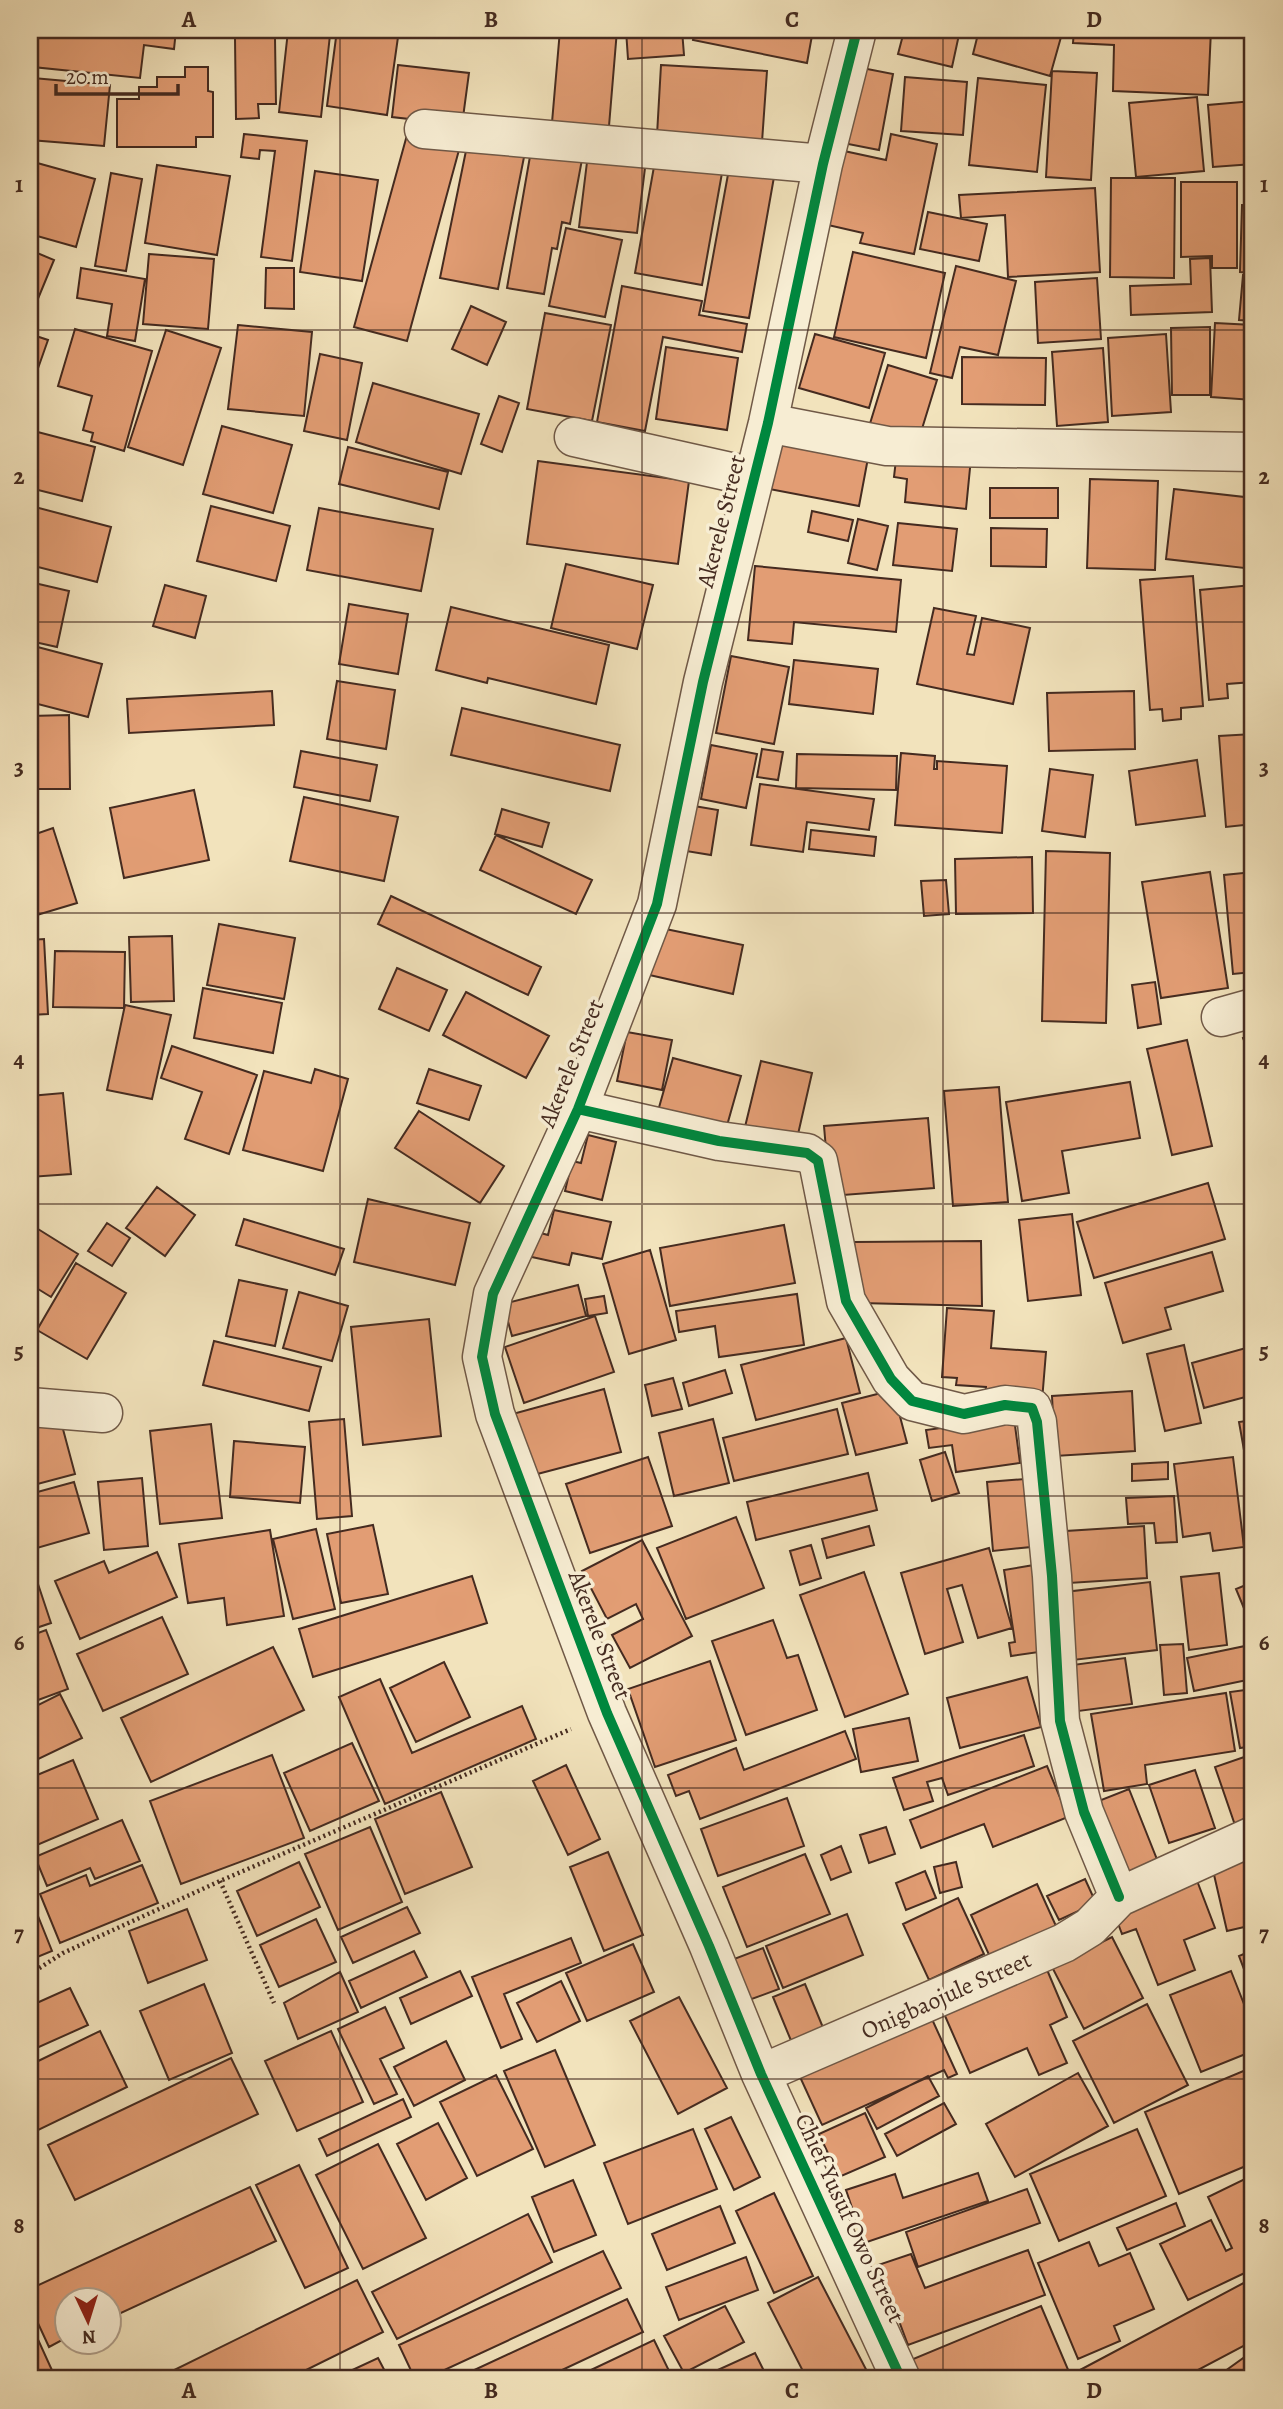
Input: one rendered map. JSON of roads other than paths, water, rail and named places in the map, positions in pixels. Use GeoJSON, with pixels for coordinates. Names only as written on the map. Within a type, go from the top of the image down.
{"type":"FeatureCollection","features":[{"type":"Feature","properties":{"kind":"street","name":"Akerele Street"},"geometry":{"type":"LineString","coordinates":[[761,2074],[709,1946],[607,1713],[495,1414],[482,1357],[493,1293],[578,1109],[657,904],[703,682],[768,424],[822,164],[858,30]]}},
{"type":"Feature","properties":{"kind":"street"},"geometry":{"type":"LineString","coordinates":[[424,129],[822,164]]}},
{"type":"Feature","properties":{"kind":"street"},"geometry":{"type":"LineString","coordinates":[[768,424],[887,446],[1253,452]]}},
{"type":"Feature","properties":{"kind":"street"},"geometry":{"type":"LineString","coordinates":[[573,437],[753,477]]}},
{"type":"Feature","properties":{"kind":"street"},"geometry":{"type":"LineString","coordinates":[[578,1109],[719,1140],[807,1153],[818,1161],[846,1301],[891,1379],[912,1401],[964,1414],[1005,1405],[1032,1408],[1037,1422],[1052,1576],[1060,1721],[1084,1812],[1119,1896],[1253,1836]]}},
{"type":"Feature","properties":{"kind":"street"},"geometry":{"type":"LineString","coordinates":[[30,1406],[103,1413]]}},
{"type":"Feature","properties":{"kind":"street","name":"Onigbaojule Street"},"geometry":{"type":"LineString","coordinates":[[761,2074],[1064,1943],[1090,1927],[1119,1896]]}},
{"type":"Feature","properties":{"kind":"street","name":"Chief Yusuf Owo Street"},"geometry":{"type":"LineString","coordinates":[[761,2074],[901,2379]]}}]}
